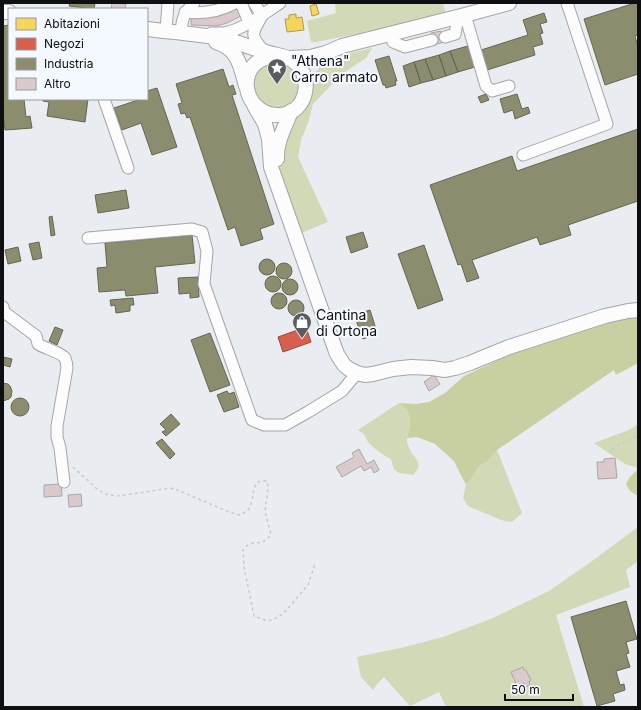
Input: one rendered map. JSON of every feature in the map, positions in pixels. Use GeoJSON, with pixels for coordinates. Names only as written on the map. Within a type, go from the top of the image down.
{"type":"FeatureCollection","features":[{"type":"Feature","properties":{"kind":"main road"},"geometry":{"type":"LineString","coordinates":[[247,92],[248,78],[254,66],[264,58],[277,55],[310,57],[326,53],[342,46],[509,3]]}},
{"type":"Feature","properties":{"kind":"main road"},"geometry":{"type":"LineString","coordinates":[[148,29],[220,38],[277,55],[296,63],[302,70],[306,87]]}},
{"type":"Feature","properties":{"kind":"main road"},"geometry":{"type":"LineString","coordinates":[[187,33],[223,44],[229,48],[238,59],[247,92],[265,124],[269,139],[272,167],[337,354],[344,365],[349,369],[357,373],[373,374],[393,369],[411,367],[445,370],[455,368],[509,347],[605,316],[638,310]]}},
{"type":"Feature","properties":{"kind":"main road"},"geometry":{"type":"LineString","coordinates":[[254,105],[271,115],[282,115],[291,111],[302,101],[313,68],[318,60],[326,53]]}},
{"type":"Feature","properties":{"kind":"main road"},"geometry":{"type":"LineString","coordinates":[[278,186],[277,154],[282,132],[291,111]]}},
{"type":"Feature","properties":{"kind":"street"},"geometry":{"type":"LineString","coordinates":[[166,31],[168,3]]}},
{"type":"Feature","properties":{"kind":"street"},"geometry":{"type":"LineString","coordinates":[[194,3],[185,12],[182,24],[187,33],[224,33],[249,22],[280,3]]}},
{"type":"Feature","properties":{"kind":"street"},"geometry":{"type":"LineString","coordinates":[[185,12],[207,12],[218,10],[235,3]]}},
{"type":"Feature","properties":{"kind":"street"},"geometry":{"type":"LineString","coordinates":[[241,3],[249,22]]}},
{"type":"Feature","properties":{"kind":"street"},"geometry":{"type":"LineString","coordinates":[[254,3],[262,15]]}},
{"type":"Feature","properties":{"kind":"street"},"geometry":{"type":"LineString","coordinates":[[523,155],[607,124],[566,3]]}},
{"type":"Feature","properties":{"kind":"street"},"geometry":{"type":"LineString","coordinates":[[262,15],[256,25],[253,35],[256,43],[277,55]]}},
{"type":"Feature","properties":{"kind":"street"},"geometry":{"type":"LineString","coordinates":[[445,37],[455,34],[460,16]]}},
{"type":"Feature","properties":{"kind":"street"},"geometry":{"type":"LineString","coordinates":[[460,16],[486,86],[492,90],[510,86]]}},
{"type":"Feature","properties":{"kind":"street"},"geometry":{"type":"LineString","coordinates":[[238,59],[235,42],[238,35],[249,22]]}},
{"type":"Feature","properties":{"kind":"street"},"geometry":{"type":"LineString","coordinates":[[390,34],[393,42],[405,47],[432,40]]}},
{"type":"Feature","properties":{"kind":"street"},"geometry":{"type":"LineString","coordinates":[[104,100],[128,168]]}},
{"type":"Feature","properties":{"kind":"street"},"geometry":{"type":"LineString","coordinates":[[88,238],[192,229],[202,232],[207,251],[204,284],[252,420],[264,425],[285,425],[342,390],[357,373]]}},
{"type":"Feature","properties":{"kind":"street"},"geometry":{"type":"LineString","coordinates":[[3,307],[4,312],[36,336],[38,344],[46,349],[60,354],[65,358],[67,368],[57,426],[64,482]]}},
{"type":"Feature","properties":{"kind":"path"},"geometry":{"type":"LineString","coordinates":[[612,449],[638,434]]}},
{"type":"Feature","properties":{"kind":"path"},"geometry":{"type":"LineString","coordinates":[[61,457],[97,489],[105,494],[117,496],[170,488],[240,515],[248,510],[256,484],[262,480],[267,481],[268,488],[265,512],[270,534],[268,539],[248,545],[243,550],[244,567],[254,616],[268,621],[283,614],[308,585],[315,564]]}},
{"type":"Feature","properties":{"kind":"green space"},"geometry":{"type":"Polygon","coordinates":[[[335,3],[443,3],[446,14],[362,33],[311,42],[307,21],[336,13],[335,3]]]}},
{"type":"Feature","properties":{"kind":"green space"},"geometry":{"type":"Polygon","coordinates":[[[372,48],[366,58],[343,73],[313,104],[309,120],[301,140],[298,157],[328,222],[299,234],[279,170],[280,148],[294,120],[302,112],[316,72],[321,66],[337,56],[372,48]]]}},
{"type":"Feature","properties":{"kind":"green space"},"geometry":{"type":"Polygon","coordinates":[[[272,62],[282,62],[290,66],[296,72],[300,80],[300,90],[296,98],[290,104],[282,108],[272,108],[264,104],[258,98],[254,90],[254,80],[258,72],[264,66],[272,62]]]}},
{"type":"Feature","properties":{"kind":"green space"},"geometry":{"type":"Polygon","coordinates":[[[638,315],[638,363],[616,375],[614,370],[497,450],[488,461],[480,465],[466,485],[454,461],[435,444],[417,437],[407,438],[410,427],[410,419],[407,411],[399,403],[416,404],[429,402],[445,393],[464,376],[528,346],[575,329],[638,315]]]}},
{"type":"Feature","properties":{"kind":"green space"},"geometry":{"type":"Polygon","coordinates":[[[399,403],[410,416],[407,442],[418,463],[417,470],[413,475],[399,473],[394,469],[391,459],[373,447],[368,442],[364,434],[358,430],[399,403]]]}},
{"type":"Feature","properties":{"kind":"green space"},"geometry":{"type":"Polygon","coordinates":[[[638,424],[638,468],[625,464],[594,443],[629,430],[638,424]]]}},
{"type":"Feature","properties":{"kind":"green space"},"geometry":{"type":"Polygon","coordinates":[[[497,450],[522,513],[512,522],[501,520],[468,506],[463,498],[466,485],[473,474],[480,465],[488,461],[497,450]]]}},
{"type":"Feature","properties":{"kind":"green space"},"geometry":{"type":"Polygon","coordinates":[[[638,469],[638,496],[630,491],[626,484],[629,478],[638,469]]]}},
{"type":"Feature","properties":{"kind":"green space"},"geometry":{"type":"Polygon","coordinates":[[[638,527],[638,562],[626,570],[630,587],[556,615],[584,707],[446,707],[439,692],[410,706],[384,677],[373,690],[361,677],[357,657],[443,637],[493,618],[549,591],[638,527]]]}},
{"type":"Feature","properties":{"kind":"building: Abitazioni"},"geometry":{"type":"Polygon","coordinates":[[[316,4],[319,14],[312,16],[310,6],[316,4]]]}},
{"type":"Feature","properties":{"kind":"building: Abitazioni"},"geometry":{"type":"Polygon","coordinates":[[[296,14],[296,18],[302,17],[304,30],[287,32],[285,19],[289,19],[289,15],[296,14]]]}},
{"type":"Feature","properties":{"kind":"building: Negozi"},"geometry":{"type":"Polygon","coordinates":[[[306,327],[311,342],[283,352],[278,337],[306,327]]]}},
{"type":"Feature","properties":{"kind":"building: Industria"},"geometry":{"type":"Polygon","coordinates":[[[70,3],[95,3],[94,8],[69,6],[70,3]]]}},
{"type":"Feature","properties":{"kind":"building: Industria"},"geometry":{"type":"Polygon","coordinates":[[[638,3],[638,35],[635,36],[638,47],[638,74],[605,85],[584,19],[638,3]]]}},
{"type":"Feature","properties":{"kind":"building: Industria"},"geometry":{"type":"Polygon","coordinates":[[[544,13],[547,22],[540,24],[543,33],[540,34],[543,44],[533,47],[535,55],[484,71],[478,51],[528,35],[523,20],[544,13]]]}},
{"type":"Feature","properties":{"kind":"building: Industria"},"geometry":{"type":"Polygon","coordinates":[[[8,25],[8,100],[24,100],[26,117],[30,116],[32,128],[5,130],[3,115],[3,26],[8,25]]]}},
{"type":"Feature","properties":{"kind":"building: Industria"},"geometry":{"type":"Polygon","coordinates":[[[468,46],[475,67],[458,72],[450,51],[468,46]]]}},
{"type":"Feature","properties":{"kind":"building: Industria"},"geometry":{"type":"Polygon","coordinates":[[[450,51],[458,72],[446,76],[439,55],[450,51]]]}},
{"type":"Feature","properties":{"kind":"building: Industria"},"geometry":{"type":"Polygon","coordinates":[[[439,55],[446,76],[433,80],[425,59],[439,55]]]}},
{"type":"Feature","properties":{"kind":"building: Industria"},"geometry":{"type":"Polygon","coordinates":[[[389,56],[397,81],[395,81],[396,85],[386,88],[385,85],[383,85],[375,60],[389,56]]]}},
{"type":"Feature","properties":{"kind":"building: Industria"},"geometry":{"type":"Polygon","coordinates":[[[425,59],[433,80],[421,83],[414,62],[425,59]]]}},
{"type":"Feature","properties":{"kind":"building: Industria"},"geometry":{"type":"Polygon","coordinates":[[[414,62],[421,83],[409,87],[403,66],[414,62]]]}},
{"type":"Feature","properties":{"kind":"building: Industria"},"geometry":{"type":"Polygon","coordinates":[[[223,69],[229,87],[233,85],[236,94],[232,95],[274,224],[260,229],[263,239],[241,246],[235,227],[228,230],[190,117],[187,118],[185,113],[181,114],[178,104],[182,103],[176,84],[223,69]]]}},
{"type":"Feature","properties":{"kind":"building: Industria"},"geometry":{"type":"Polygon","coordinates":[[[157,88],[177,147],[152,155],[141,123],[122,130],[114,108],[138,100],[148,100],[148,91],[157,88]]]}},
{"type":"Feature","properties":{"kind":"building: Industria"},"geometry":{"type":"Polygon","coordinates":[[[486,94],[489,100],[481,103],[478,97],[486,94]]]}},
{"type":"Feature","properties":{"kind":"building: Industria"},"geometry":{"type":"Polygon","coordinates":[[[517,94],[522,109],[528,107],[530,113],[515,119],[513,110],[504,113],[500,99],[517,94]]]}},
{"type":"Feature","properties":{"kind":"building: Industria"},"geometry":{"type":"Polygon","coordinates":[[[88,100],[85,122],[47,116],[49,102],[43,101],[88,100]]]}},
{"type":"Feature","properties":{"kind":"building: Industria"},"geometry":{"type":"Polygon","coordinates":[[[638,129],[638,201],[568,225],[571,235],[540,245],[537,237],[472,260],[479,278],[467,282],[461,264],[458,265],[430,185],[512,156],[517,171],[638,129]]]}},
{"type":"Feature","properties":{"kind":"building: Industria"},"geometry":{"type":"Polygon","coordinates":[[[126,190],[129,208],[98,213],[95,195],[126,190]]]}},
{"type":"Feature","properties":{"kind":"building: Industria"},"geometry":{"type":"Polygon","coordinates":[[[52,216],[55,235],[51,236],[49,217],[52,216]]]}},
{"type":"Feature","properties":{"kind":"building: Industria"},"geometry":{"type":"Polygon","coordinates":[[[363,232],[368,247],[351,253],[346,237],[363,232]]]}},
{"type":"Feature","properties":{"kind":"building: Industria"},"geometry":{"type":"Polygon","coordinates":[[[192,235],[195,263],[155,267],[158,293],[126,296],[125,290],[99,292],[97,268],[107,267],[105,243],[192,235]]]}},
{"type":"Feature","properties":{"kind":"building: Industria"},"geometry":{"type":"Polygon","coordinates":[[[39,242],[42,258],[33,260],[29,244],[39,242]]]}},
{"type":"Feature","properties":{"kind":"building: Industria"},"geometry":{"type":"Polygon","coordinates":[[[424,245],[443,300],[418,309],[398,254],[424,245]]]}},
{"type":"Feature","properties":{"kind":"building: Industria"},"geometry":{"type":"Polygon","coordinates":[[[18,247],[21,261],[8,264],[5,250],[18,247]]]}},
{"type":"Feature","properties":{"kind":"building: Industria"},"geometry":{"type":"Polygon","coordinates":[[[267,259],[273,261],[275,267],[273,273],[267,275],[261,273],[259,267],[261,261],[267,259]]]}},
{"type":"Feature","properties":{"kind":"building: Industria"},"geometry":{"type":"Polygon","coordinates":[[[284,263],[290,265],[292,271],[290,277],[284,279],[278,277],[276,271],[278,265],[284,263]]]}},
{"type":"Feature","properties":{"kind":"building: Industria"},"geometry":{"type":"Polygon","coordinates":[[[273,276],[279,278],[281,284],[279,290],[273,292],[267,290],[265,284],[267,278],[273,276]]]}},
{"type":"Feature","properties":{"kind":"building: Industria"},"geometry":{"type":"Polygon","coordinates":[[[198,277],[199,297],[190,298],[190,293],[179,294],[178,278],[198,277]]]}},
{"type":"Feature","properties":{"kind":"building: Industria"},"geometry":{"type":"Polygon","coordinates":[[[290,279],[296,281],[298,287],[296,293],[290,295],[284,293],[282,287],[284,281],[290,279]]]}},
{"type":"Feature","properties":{"kind":"building: Industria"},"geometry":{"type":"Polygon","coordinates":[[[279,293],[285,295],[287,301],[285,307],[279,309],[273,307],[271,301],[273,295],[279,293]]]}},
{"type":"Feature","properties":{"kind":"building: Industria"},"geometry":{"type":"Polygon","coordinates":[[[133,298],[134,305],[130,305],[130,311],[116,313],[115,305],[111,306],[110,300],[133,298]]]}},
{"type":"Feature","properties":{"kind":"building: Industria"},"geometry":{"type":"Polygon","coordinates":[[[296,300],[302,302],[304,308],[302,314],[296,316],[290,314],[288,308],[290,302],[296,300]]]}},
{"type":"Feature","properties":{"kind":"building: Industria"},"geometry":{"type":"Polygon","coordinates":[[[370,310],[376,329],[367,332],[368,337],[363,339],[354,315],[370,310]]]}},
{"type":"Feature","properties":{"kind":"building: Industria"},"geometry":{"type":"Polygon","coordinates":[[[55,327],[63,330],[57,345],[49,341],[55,327]]]}},
{"type":"Feature","properties":{"kind":"building: Industria"},"geometry":{"type":"Polygon","coordinates":[[[210,333],[230,385],[210,392],[191,340],[210,333]]]}},
{"type":"Feature","properties":{"kind":"building: Industria"},"geometry":{"type":"Polygon","coordinates":[[[3,357],[12,359],[10,367],[3,365],[3,357]]]}},
{"type":"Feature","properties":{"kind":"building: Industria"},"geometry":{"type":"Polygon","coordinates":[[[3,383],[8,384],[12,391],[11,397],[3,401],[3,383]]]}},
{"type":"Feature","properties":{"kind":"building: Industria"},"geometry":{"type":"Polygon","coordinates":[[[227,391],[229,394],[234,392],[239,407],[224,412],[217,395],[227,391]]]}},
{"type":"Feature","properties":{"kind":"building: Industria"},"geometry":{"type":"Polygon","coordinates":[[[20,398],[24,399],[28,403],[28,411],[24,415],[20,416],[16,415],[12,411],[11,407],[12,403],[16,399],[20,398]]]}},
{"type":"Feature","properties":{"kind":"building: Industria"},"geometry":{"type":"Polygon","coordinates":[[[171,414],[180,424],[166,436],[162,432],[166,430],[160,424],[171,414]]]}},
{"type":"Feature","properties":{"kind":"building: Industria"},"geometry":{"type":"Polygon","coordinates":[[[162,439],[175,454],[170,459],[156,443],[162,439]]]}},
{"type":"Feature","properties":{"kind":"building: Industria"},"geometry":{"type":"Polygon","coordinates":[[[626,601],[637,639],[626,642],[629,653],[626,654],[630,667],[616,671],[620,685],[624,684],[625,690],[613,694],[615,701],[597,706],[571,617],[626,601]]]}},
{"type":"Feature","properties":{"kind":"building: Altro"},"geometry":{"type":"Polygon","coordinates":[[[112,3],[126,4],[125,8],[111,8],[112,3]]]}},
{"type":"Feature","properties":{"kind":"building: Altro"},"geometry":{"type":"Polygon","coordinates":[[[237,7],[241,16],[227,23],[217,26],[191,25],[191,17],[237,7]]]}},
{"type":"Feature","properties":{"kind":"building: Altro"},"geometry":{"type":"Polygon","coordinates":[[[441,31],[444,42],[434,45],[431,33],[441,31]]]}},
{"type":"Feature","properties":{"kind":"building: Altro"},"geometry":{"type":"Polygon","coordinates":[[[434,375],[440,384],[429,391],[424,382],[434,375]]]}},
{"type":"Feature","properties":{"kind":"building: Altro"},"geometry":{"type":"Polygon","coordinates":[[[359,449],[367,464],[374,460],[379,470],[374,473],[371,467],[364,471],[361,466],[342,477],[336,467],[354,457],[352,453],[359,449]]]}},
{"type":"Feature","properties":{"kind":"building: Altro"},"geometry":{"type":"Polygon","coordinates":[[[615,458],[617,478],[598,479],[597,462],[604,462],[604,459],[615,458]]]}},
{"type":"Feature","properties":{"kind":"building: Altro"},"geometry":{"type":"Polygon","coordinates":[[[61,484],[62,496],[44,497],[44,485],[61,484]]]}},
{"type":"Feature","properties":{"kind":"building: Altro"},"geometry":{"type":"Polygon","coordinates":[[[81,494],[82,506],[69,507],[68,495],[81,494]]]}},
{"type":"Feature","properties":{"kind":"building: Altro"},"geometry":{"type":"Polygon","coordinates":[[[523,667],[531,680],[529,681],[530,685],[525,687],[524,683],[517,686],[511,672],[523,667]]]}},
{"type":"Feature","properties":{"kind":"place","name":"\"Athena\" Carro armato"},"geometry":{"type":"Point","coordinates":[277,85]}},
{"type":"Feature","properties":{"kind":"place","name":"Cantina di Ortona"},"geometry":{"type":"Point","coordinates":[302,339]}}]}
